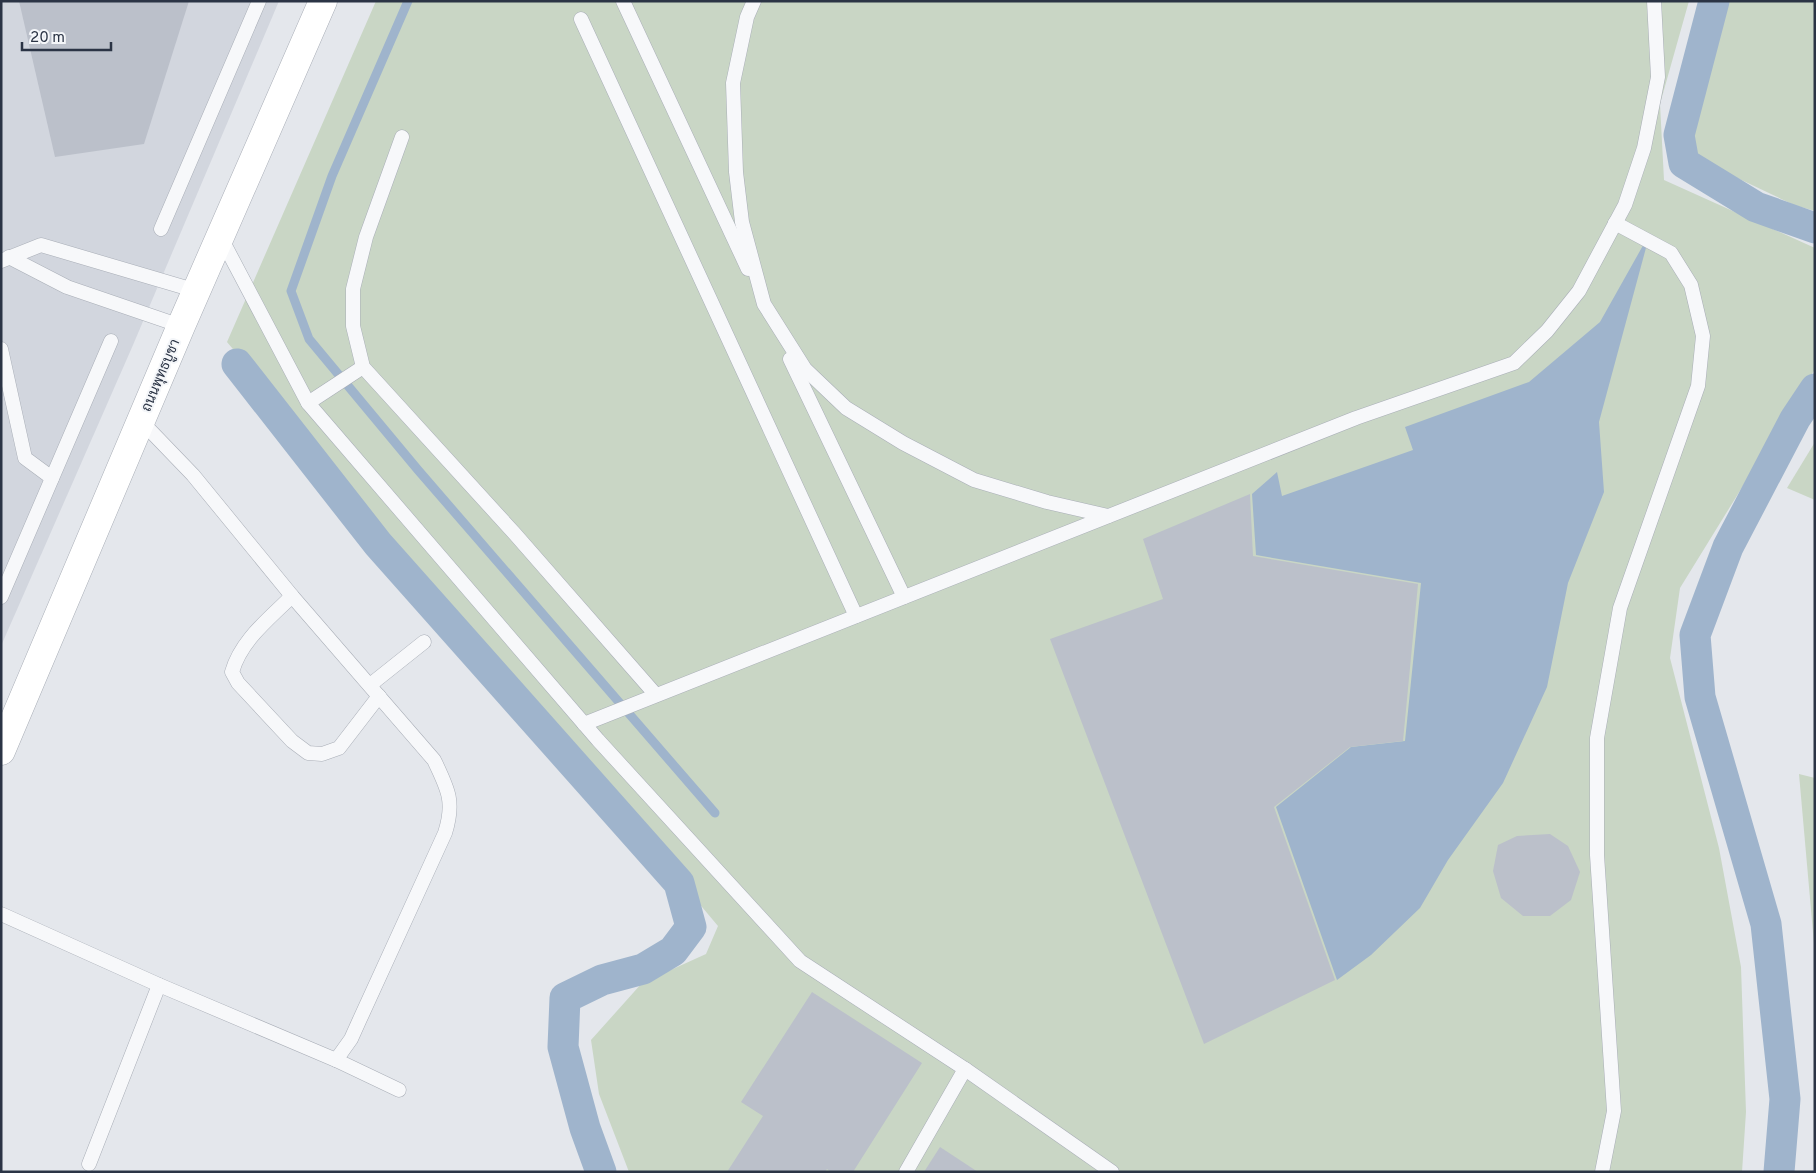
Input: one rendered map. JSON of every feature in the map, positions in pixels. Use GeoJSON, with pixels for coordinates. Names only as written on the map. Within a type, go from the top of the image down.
{"type":"FeatureCollection","features":[{"type":"Feature","properties":{"kind":"main road","name":"ถนนพุทธบูชา"},"geometry":{"type":"LineString","coordinates":[[1,751],[181,326],[323,1]]}},
{"type":"Feature","properties":{"kind":"lane"},"geometry":{"type":"LineString","coordinates":[[162,229],[259,1]]}},
{"type":"Feature","properties":{"kind":"lane"},"geometry":{"type":"LineString","coordinates":[[623,1],[764,304],[904,597]]}},
{"type":"Feature","properties":{"kind":"lane"},"geometry":{"type":"LineString","coordinates":[[754,1],[747,17],[733,83],[736,172],[742,222],[764,304],[805,369],[846,408],[903,443],[974,480],[1047,502],[1108,516]]}},
{"type":"Feature","properties":{"kind":"lane"},"geometry":{"type":"LineString","coordinates":[[584,724],[1356,418],[1514,363],[1547,332],[1579,291],[1625,204],[1644,148],[1658,76],[1654,1]]}},
{"type":"Feature","properties":{"kind":"lane"},"geometry":{"type":"LineString","coordinates":[[581,19],[856,616]]}},
{"type":"Feature","properties":{"kind":"lane"},"geometry":{"type":"LineString","coordinates":[[402,137],[366,237],[353,289],[353,326],[363,367],[515,534],[656,695]]}},
{"type":"Feature","properties":{"kind":"lane"},"geometry":{"type":"LineString","coordinates":[[1602,1172],[1614,1111],[1597,855],[1596,738],[1620,608],[1698,386],[1702,336],[1691,285],[1672,253],[1640,238],[1615,223]]}},
{"type":"Feature","properties":{"kind":"lane"},"geometry":{"type":"LineString","coordinates":[[220,236],[308,403],[584,724],[800,960],[965,1069],[1112,1172]]}},
{"type":"Feature","properties":{"kind":"lane"},"geometry":{"type":"LineString","coordinates":[[5,259],[41,245],[197,290]]}},
{"type":"Feature","properties":{"kind":"lane"},"geometry":{"type":"LineString","coordinates":[[5,259],[67,287],[181,326]]}},
{"type":"Feature","properties":{"kind":"lane"},"geometry":{"type":"LineString","coordinates":[[1,597],[111,341]]}},
{"type":"Feature","properties":{"kind":"lane"},"geometry":{"type":"LineString","coordinates":[[1,349],[25,458],[52,478]]}},
{"type":"Feature","properties":{"kind":"lane"},"geometry":{"type":"LineString","coordinates":[[308,403],[363,367]]}},
{"type":"Feature","properties":{"kind":"lane"},"geometry":{"type":"LineString","coordinates":[[141,421],[193,475],[292,596],[434,760],[447,786],[451,813],[444,833],[351,1039],[336,1060]]}},
{"type":"Feature","properties":{"kind":"lane"},"geometry":{"type":"LineString","coordinates":[[292,596],[248,640],[236,658],[232,672],[238,683],[292,741],[308,753],[315,754],[322,754],[339,748],[380,696]]}},
{"type":"Feature","properties":{"kind":"lane"},"geometry":{"type":"LineString","coordinates":[[370,685],[424,642]]}},
{"type":"Feature","properties":{"kind":"lane"},"geometry":{"type":"LineString","coordinates":[[1,914],[159,985],[336,1060],[399,1090]]}},
{"type":"Feature","properties":{"kind":"lane"},"geometry":{"type":"LineString","coordinates":[[89,1164],[159,985]]}},
{"type":"Feature","properties":{"kind":"lane"},"geometry":{"type":"LineString","coordinates":[[906,1172],[965,1069]]}},
{"type":"Feature","properties":{"kind":"shaded area"},"geometry":{"type":"Polygon","coordinates":[[[1,1],[279,1],[133,345],[1,646],[1,1]]]}},
{"type":"Feature","properties":{"kind":"green space"},"geometry":{"type":"Polygon","coordinates":[[[376,1],[1689,1],[1660,104],[1664,180],[1815,248],[1815,369],[1680,588],[1670,658],[1719,848],[1741,967],[1746,1112],[1742,1172],[629,1172],[599,1094],[591,1040],[642,983],[706,954],[718,926],[227,342],[376,1]]]}},
{"type":"Feature","properties":{"kind":"green space"},"geometry":{"type":"Polygon","coordinates":[[[1725,1],[1815,1],[1815,211],[1794,205],[1695,158],[1690,142],[1696,109],[1725,1]]]}},
{"type":"Feature","properties":{"kind":"green space"},"geometry":{"type":"Polygon","coordinates":[[[1815,442],[1815,500],[1787,488],[1815,442]]]}},
{"type":"Feature","properties":{"kind":"green space"},"geometry":{"type":"Polygon","coordinates":[[[1799,774],[1815,778],[1815,955],[1799,774]]]}},
{"type":"Feature","properties":{"kind":"water"},"geometry":{"type":"Polygon","coordinates":[[[1650,233],[1599,422],[1604,492],[1568,583],[1547,687],[1503,783],[1448,860],[1420,908],[1371,955],[1337,980],[1276,807],[1351,747],[1405,741],[1421,583],[1256,555],[1252,494],[1277,472],[1282,496],[1413,450],[1405,427],[1529,382],[1600,322],[1650,233]]]}},
{"type":"Feature","properties":{"kind":"building"},"geometry":{"type":"Polygon","coordinates":[[[19,1],[189,1],[144,144],[55,157],[19,1]]]}},
{"type":"Feature","properties":{"kind":"building"},"geometry":{"type":"Polygon","coordinates":[[[1250,494],[1253,556],[1418,584],[1403,741],[1350,747],[1274,807],[1335,980],[1204,1044],[1050,639],[1163,599],[1143,539],[1250,494]]]}},
{"type":"Feature","properties":{"kind":"building"},"geometry":{"type":"Polygon","coordinates":[[[1550,834],[1568,846],[1580,872],[1571,900],[1550,916],[1523,916],[1501,898],[1493,871],[1498,845],[1517,836],[1550,834]]]}},
{"type":"Feature","properties":{"kind":"building"},"geometry":{"type":"Polygon","coordinates":[[[812,992],[922,1063],[853,1172],[831,1172],[827,1169],[825,1172],[727,1172],[763,1116],[741,1102],[812,992]]]}},
{"type":"Feature","properties":{"kind":"building"},"geometry":{"type":"Polygon","coordinates":[[[940,1147],[978,1172],[924,1172],[940,1147]]]}},
{"type":"Feature","properties":{"kind":"waterway"},"geometry":{"type":"LineString","coordinates":[[408,1],[332,176],[291,291],[309,339],[418,470],[715,813]]}},
{"type":"Feature","properties":{"kind":"waterway"},"geometry":{"type":"LineString","coordinates":[[1714,1],[1679,135],[1684,163],[1756,207],[1815,228]]}},
{"type":"Feature","properties":{"kind":"waterway"},"geometry":{"type":"LineString","coordinates":[[237,364],[378,544],[679,883],[691,927],[673,951],[643,969],[602,980],[565,998],[563,1047],[585,1128],[601,1172]]}},
{"type":"Feature","properties":{"kind":"waterway"},"geometry":{"type":"LineString","coordinates":[[1779,1172],[1785,1099],[1766,924],[1700,697],[1695,635],[1728,547],[1795,419],[1815,389]]}}]}
